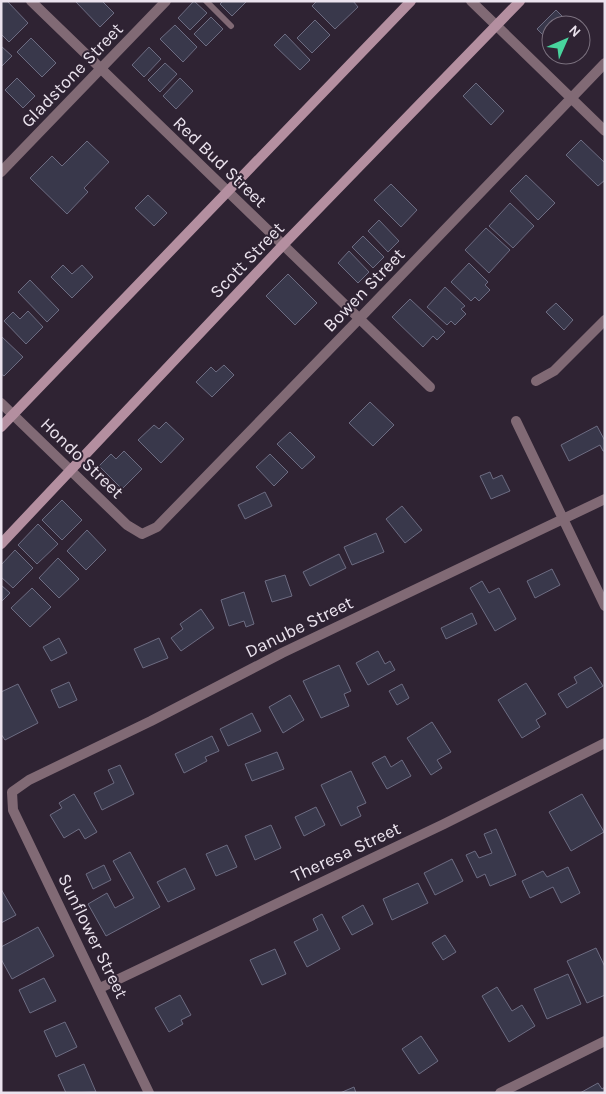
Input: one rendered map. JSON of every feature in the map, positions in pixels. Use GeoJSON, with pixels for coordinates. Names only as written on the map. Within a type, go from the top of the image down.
{"type":"FeatureCollection","features":[{"type":"Feature","properties":{"kind":"main road"},"geometry":{"type":"LineString","coordinates":[[1,427],[411,1]]}},
{"type":"Feature","properties":{"kind":"main road","name":"Scott Street"},"geometry":{"type":"LineString","coordinates":[[1,544],[283,245],[520,1]]}},
{"type":"Feature","properties":{"kind":"street","name":"Red Bud Street"},"geometry":{"type":"LineString","coordinates":[[31,1],[430,387]]}},
{"type":"Feature","properties":{"kind":"street","name":"Gladstone Street"},"geometry":{"type":"LineString","coordinates":[[1,172],[166,1]]}},
{"type":"Feature","properties":{"kind":"street"},"geometry":{"type":"LineString","coordinates":[[471,1],[605,131]]}},
{"type":"Feature","properties":{"kind":"street","name":"Bowen Street"},"geometry":{"type":"LineString","coordinates":[[142,534],[156,527],[360,319],[605,63]]}},
{"type":"Feature","properties":{"kind":"street"},"geometry":{"type":"LineString","coordinates":[[536,380],[554,371],[605,320]]}},
{"type":"Feature","properties":{"kind":"street","name":"Hondo Street"},"geometry":{"type":"LineString","coordinates":[[1,403],[127,525],[142,534]]}},
{"type":"Feature","properties":{"kind":"street"},"geometry":{"type":"LineString","coordinates":[[516,422],[605,606]]}},
{"type":"Feature","properties":{"kind":"street","name":"Danube Street"},"geometry":{"type":"LineString","coordinates":[[12,792],[29,780],[151,721],[282,653],[605,499]]}},
{"type":"Feature","properties":{"kind":"street","name":"Theresa Street"},"geometry":{"type":"LineString","coordinates":[[100,988],[444,824],[605,743]]}},
{"type":"Feature","properties":{"kind":"street","name":"Sunflower Street"},"geometry":{"type":"LineString","coordinates":[[12,792],[13,810],[149,1093]]}},
{"type":"Feature","properties":{"kind":"street"},"geometry":{"type":"LineString","coordinates":[[500,1093],[605,1041]]}},
{"type":"Feature","properties":{"kind":"lane"},"geometry":{"type":"LineString","coordinates":[[206,1],[231,26]]}},
{"type":"Feature","properties":{"kind":"building"},"geometry":{"type":"Polygon","coordinates":[[[1,1],[7,1],[28,23],[9,42],[1,34],[1,1]]]}},
{"type":"Feature","properties":{"kind":"building"},"geometry":{"type":"Polygon","coordinates":[[[77,1],[102,1],[114,13],[100,27],[77,1]]]}},
{"type":"Feature","properties":{"kind":"building"},"geometry":{"type":"Polygon","coordinates":[[[194,1],[207,13],[190,30],[178,18],[194,1]]]}},
{"type":"Feature","properties":{"kind":"building"},"geometry":{"type":"Polygon","coordinates":[[[223,1],[247,1],[232,16],[220,4],[223,1]]]}},
{"type":"Feature","properties":{"kind":"building"},"geometry":{"type":"Polygon","coordinates":[[[317,1],[353,1],[358,7],[335,29],[312,6],[317,1]]]}},
{"type":"Feature","properties":{"kind":"building"},"geometry":{"type":"Polygon","coordinates":[[[556,10],[561,15],[551,15],[556,10]]]}},
{"type":"Feature","properties":{"kind":"building"},"geometry":{"type":"Polygon","coordinates":[[[211,17],[223,29],[206,46],[194,34],[211,17]]]}},
{"type":"Feature","properties":{"kind":"building"},"geometry":{"type":"Polygon","coordinates":[[[315,20],[330,35],[312,53],[297,38],[315,20]]]}},
{"type":"Feature","properties":{"kind":"building"},"geometry":{"type":"Polygon","coordinates":[[[175,25],[197,47],[183,62],[160,39],[175,25]]]}},
{"type":"Feature","properties":{"kind":"building"},"geometry":{"type":"Polygon","coordinates":[[[541,25],[541,33],[537,29],[541,25]]]}},
{"type":"Feature","properties":{"kind":"building"},"geometry":{"type":"Polygon","coordinates":[[[285,34],[310,60],[300,70],[274,45],[285,34]]]}},
{"type":"Feature","properties":{"kind":"building"},"geometry":{"type":"Polygon","coordinates":[[[31,38],[56,63],[42,77],[17,52],[31,38]]]}},
{"type":"Feature","properties":{"kind":"building"},"geometry":{"type":"Polygon","coordinates":[[[1,46],[12,56],[2,66],[1,65],[1,46]]]}},
{"type":"Feature","properties":{"kind":"building"},"geometry":{"type":"Polygon","coordinates":[[[149,47],[161,59],[144,77],[132,65],[149,47]]]}},
{"type":"Feature","properties":{"kind":"building"},"geometry":{"type":"Polygon","coordinates":[[[165,63],[177,74],[160,92],[148,80],[165,63]]]}},
{"type":"Feature","properties":{"kind":"building"},"geometry":{"type":"Polygon","coordinates":[[[17,78],[35,96],[23,108],[5,90],[17,78]]]}},
{"type":"Feature","properties":{"kind":"building"},"geometry":{"type":"Polygon","coordinates":[[[180,78],[193,91],[176,109],[163,96],[180,78]]]}},
{"type":"Feature","properties":{"kind":"building"},"geometry":{"type":"Polygon","coordinates":[[[476,83],[504,111],[491,125],[463,96],[476,83]]]}},
{"type":"Feature","properties":{"kind":"building"},"geometry":{"type":"Polygon","coordinates":[[[581,140],[605,163],[605,180],[598,186],[566,155],[581,140]]]}},
{"type":"Feature","properties":{"kind":"building"},"geometry":{"type":"Polygon","coordinates":[[[87,141],[109,162],[84,188],[88,192],[67,214],[30,178],[52,156],[62,166],[87,141]]]}},
{"type":"Feature","properties":{"kind":"building"},"geometry":{"type":"Polygon","coordinates":[[[526,175],[555,203],[538,220],[510,191],[526,175]]]}},
{"type":"Feature","properties":{"kind":"building"},"geometry":{"type":"Polygon","coordinates":[[[391,184],[417,210],[401,227],[374,200],[391,184]]]}},
{"type":"Feature","properties":{"kind":"building"},"geometry":{"type":"Polygon","coordinates":[[[148,195],[167,213],[154,226],[135,208],[148,195]]]}},
{"type":"Feature","properties":{"kind":"building"},"geometry":{"type":"Polygon","coordinates":[[[510,203],[534,226],[513,248],[489,226],[510,203]]]}},
{"type":"Feature","properties":{"kind":"building"},"geometry":{"type":"Polygon","coordinates":[[[379,220],[399,241],[388,252],[368,231],[379,220]]]}},
{"type":"Feature","properties":{"kind":"building"},"geometry":{"type":"Polygon","coordinates":[[[486,228],[510,250],[489,273],[465,250],[486,228]]]}},
{"type":"Feature","properties":{"kind":"building"},"geometry":{"type":"Polygon","coordinates":[[[363,236],[384,257],[373,268],[352,247],[363,236]]]}},
{"type":"Feature","properties":{"kind":"building"},"geometry":{"type":"Polygon","coordinates":[[[349,251],[369,272],[358,283],[338,263],[349,251]]]}},
{"type":"Feature","properties":{"kind":"building"},"geometry":{"type":"Polygon","coordinates":[[[469,263],[488,282],[485,285],[490,290],[479,301],[475,297],[471,301],[451,282],[469,263]]]}},
{"type":"Feature","properties":{"kind":"building"},"geometry":{"type":"Polygon","coordinates":[[[63,265],[72,274],[82,265],[93,277],[72,298],[51,277],[63,265]]]}},
{"type":"Feature","properties":{"kind":"building"},"geometry":{"type":"Polygon","coordinates":[[[288,274],[317,303],[295,325],[266,296],[288,274]]]}},
{"type":"Feature","properties":{"kind":"building"},"geometry":{"type":"Polygon","coordinates":[[[30,280],[59,310],[47,322],[18,292],[30,280]]]}},
{"type":"Feature","properties":{"kind":"building"},"geometry":{"type":"Polygon","coordinates":[[[445,287],[465,306],[461,309],[466,314],[455,325],[451,321],[447,325],[427,307],[445,287]]]}},
{"type":"Feature","properties":{"kind":"building"},"geometry":{"type":"Polygon","coordinates":[[[410,299],[445,332],[437,340],[433,336],[423,347],[392,317],[410,299]]]}},
{"type":"Feature","properties":{"kind":"building"},"geometry":{"type":"Polygon","coordinates":[[[556,303],[573,320],[564,330],[546,312],[556,303]]]}},
{"type":"Feature","properties":{"kind":"building"},"geometry":{"type":"Polygon","coordinates":[[[28,311],[43,327],[26,344],[4,321],[13,312],[20,319],[28,311]]]}},
{"type":"Feature","properties":{"kind":"building"},"geometry":{"type":"Polygon","coordinates":[[[1,336],[23,357],[4,376],[1,374],[1,336]]]}},
{"type":"Feature","properties":{"kind":"building"},"geometry":{"type":"Polygon","coordinates":[[[224,365],[234,375],[212,397],[196,382],[211,367],[216,372],[224,365]]]}},
{"type":"Feature","properties":{"kind":"building"},"geometry":{"type":"Polygon","coordinates":[[[370,402],[394,425],[373,446],[349,423],[370,402]]]}},
{"type":"Feature","properties":{"kind":"building"},"geometry":{"type":"Polygon","coordinates":[[[166,422],[184,439],[161,463],[138,440],[154,425],[159,429],[166,422]]]}},
{"type":"Feature","properties":{"kind":"building"},"geometry":{"type":"Polygon","coordinates":[[[597,426],[605,441],[605,451],[603,451],[600,445],[569,461],[561,445],[597,426]]]}},
{"type":"Feature","properties":{"kind":"building"},"geometry":{"type":"Polygon","coordinates":[[[290,432],[315,457],[302,469],[277,444],[290,432]]]}},
{"type":"Feature","properties":{"kind":"building"},"geometry":{"type":"Polygon","coordinates":[[[124,451],[142,469],[122,489],[99,466],[111,454],[116,459],[124,451]]]}},
{"type":"Feature","properties":{"kind":"building"},"geometry":{"type":"Polygon","coordinates":[[[270,454],[288,472],[274,486],[256,467],[270,454]]]}},
{"type":"Feature","properties":{"kind":"building"},"geometry":{"type":"Polygon","coordinates":[[[490,472],[493,479],[502,475],[510,491],[491,499],[480,476],[490,472]]]}},
{"type":"Feature","properties":{"kind":"building"},"geometry":{"type":"Polygon","coordinates":[[[265,492],[272,506],[245,519],[238,505],[265,492]]]}},
{"type":"Feature","properties":{"kind":"building"},"geometry":{"type":"Polygon","coordinates":[[[62,500],[82,520],[62,540],[42,520],[62,500]]]}},
{"type":"Feature","properties":{"kind":"building"},"geometry":{"type":"Polygon","coordinates":[[[402,506],[422,530],[405,543],[386,519],[402,506]]]}},
{"type":"Feature","properties":{"kind":"building"},"geometry":{"type":"Polygon","coordinates":[[[38,524],[58,544],[37,564],[18,545],[38,524]]]}},
{"type":"Feature","properties":{"kind":"building"},"geometry":{"type":"Polygon","coordinates":[[[87,530],[106,550],[86,570],[67,551],[87,530]]]}},
{"type":"Feature","properties":{"kind":"building"},"geometry":{"type":"Polygon","coordinates":[[[376,533],[384,552],[352,565],[344,547],[376,533]]]}},
{"type":"Feature","properties":{"kind":"building"},"geometry":{"type":"Polygon","coordinates":[[[15,550],[33,568],[13,588],[1,577],[1,565],[15,550]]]}},
{"type":"Feature","properties":{"kind":"building"},"geometry":{"type":"Polygon","coordinates":[[[339,554],[346,568],[310,586],[303,572],[339,554]]]}},
{"type":"Feature","properties":{"kind":"building"},"geometry":{"type":"Polygon","coordinates":[[[58,558],[79,579],[59,598],[39,578],[58,558]]]}},
{"type":"Feature","properties":{"kind":"building"},"geometry":{"type":"Polygon","coordinates":[[[552,569],[560,585],[535,598],[527,581],[552,569]]]}},
{"type":"Feature","properties":{"kind":"building"},"geometry":{"type":"Polygon","coordinates":[[[285,575],[292,596],[272,602],[265,581],[285,575]]]}},
{"type":"Feature","properties":{"kind":"building"},"geometry":{"type":"Polygon","coordinates":[[[482,581],[489,593],[499,588],[516,619],[495,631],[470,588],[482,581]]]}},
{"type":"Feature","properties":{"kind":"building"},"geometry":{"type":"Polygon","coordinates":[[[1,585],[10,593],[1,602],[1,585]]]}},
{"type":"Feature","properties":{"kind":"building"},"geometry":{"type":"Polygon","coordinates":[[[32,588],[51,607],[30,627],[11,608],[32,588]]]}},
{"type":"Feature","properties":{"kind":"building"},"geometry":{"type":"Polygon","coordinates":[[[244,592],[254,624],[246,627],[244,621],[229,626],[221,600],[244,592]]]}},
{"type":"Feature","properties":{"kind":"building"},"geometry":{"type":"Polygon","coordinates":[[[201,609],[214,628],[181,651],[171,638],[183,629],[180,624],[201,609]]]}},
{"type":"Feature","properties":{"kind":"building"},"geometry":{"type":"Polygon","coordinates":[[[472,613],[477,624],[446,639],[441,628],[472,613]]]}},
{"type":"Feature","properties":{"kind":"building"},"geometry":{"type":"Polygon","coordinates":[[[59,638],[67,653],[51,661],[43,647],[59,638]]]}},
{"type":"Feature","properties":{"kind":"building"},"geometry":{"type":"Polygon","coordinates":[[[159,638],[168,658],[143,668],[134,649],[159,638]]]}},
{"type":"Feature","properties":{"kind":"building"},"geometry":{"type":"Polygon","coordinates":[[[378,651],[385,664],[390,661],[395,670],[368,685],[356,663],[378,651]]]}},
{"type":"Feature","properties":{"kind":"building"},"geometry":{"type":"Polygon","coordinates":[[[339,665],[351,691],[344,694],[349,706],[321,718],[303,681],[339,665]]]}},
{"type":"Feature","properties":{"kind":"building"},"geometry":{"type":"Polygon","coordinates":[[[591,667],[603,686],[567,708],[558,694],[577,683],[574,677],[591,667]]]}},
{"type":"Feature","properties":{"kind":"building"},"geometry":{"type":"Polygon","coordinates":[[[69,682],[77,700],[59,708],[51,690],[69,682]]]}},
{"type":"Feature","properties":{"kind":"building"},"geometry":{"type":"Polygon","coordinates":[[[526,683],[546,714],[536,720],[540,727],[522,738],[498,700],[526,683]]]}},
{"type":"Feature","properties":{"kind":"building"},"geometry":{"type":"Polygon","coordinates":[[[18,684],[38,723],[5,740],[1,734],[1,692],[18,684]]]}},
{"type":"Feature","properties":{"kind":"building"},"geometry":{"type":"Polygon","coordinates":[[[402,684],[409,698],[397,705],[389,691],[402,684]]]}},
{"type":"Feature","properties":{"kind":"building"},"geometry":{"type":"Polygon","coordinates":[[[290,695],[304,720],[283,733],[269,707],[290,695]]]}},
{"type":"Feature","properties":{"kind":"building"},"geometry":{"type":"Polygon","coordinates":[[[252,713],[261,731],[228,746],[220,729],[252,713]]]}},
{"type":"Feature","properties":{"kind":"building"},"geometry":{"type":"Polygon","coordinates":[[[432,722],[451,752],[437,760],[442,768],[431,775],[407,738],[432,722]]]}},
{"type":"Feature","properties":{"kind":"building"},"geometry":{"type":"Polygon","coordinates":[[[212,736],[219,751],[205,757],[207,761],[184,773],[175,754],[212,736]]]}},
{"type":"Feature","properties":{"kind":"building"},"geometry":{"type":"Polygon","coordinates":[[[277,752],[284,769],[252,781],[245,764],[277,752]]]}},
{"type":"Feature","properties":{"kind":"building"},"geometry":{"type":"Polygon","coordinates":[[[385,756],[391,767],[402,760],[411,776],[387,789],[372,763],[385,756]]]}},
{"type":"Feature","properties":{"kind":"building"},"geometry":{"type":"Polygon","coordinates":[[[120,765],[134,794],[102,810],[94,793],[114,783],[108,770],[120,765]]]}},
{"type":"Feature","properties":{"kind":"building"},"geometry":{"type":"Polygon","coordinates":[[[351,771],[366,803],[357,807],[361,816],[341,826],[321,785],[351,771]]]}},
{"type":"Feature","properties":{"kind":"building"},"geometry":{"type":"Polygon","coordinates":[[[74,794],[97,832],[85,839],[79,829],[64,838],[50,815],[62,808],[59,803],[74,794]]]}},
{"type":"Feature","properties":{"kind":"building"},"geometry":{"type":"Polygon","coordinates":[[[582,794],[604,832],[571,851],[549,812],[582,794]]]}},
{"type":"Feature","properties":{"kind":"building"},"geometry":{"type":"Polygon","coordinates":[[[316,807],[325,825],[304,836],[295,817],[316,807]]]}},
{"type":"Feature","properties":{"kind":"building"},"geometry":{"type":"Polygon","coordinates":[[[271,825],[281,848],[255,860],[245,836],[271,825]]]}},
{"type":"Feature","properties":{"kind":"building"},"geometry":{"type":"Polygon","coordinates":[[[496,829],[516,875],[490,886],[485,874],[477,878],[466,855],[475,851],[479,858],[492,853],[484,834],[496,829]]]}},
{"type":"Feature","properties":{"kind":"building"},"geometry":{"type":"Polygon","coordinates":[[[227,845],[237,867],[216,876],[206,854],[227,845]]]}},
{"type":"Feature","properties":{"kind":"building"},"geometry":{"type":"Polygon","coordinates":[[[130,852],[160,907],[106,936],[88,904],[107,893],[115,908],[134,898],[113,861],[130,852]]]}},
{"type":"Feature","properties":{"kind":"building"},"geometry":{"type":"Polygon","coordinates":[[[452,859],[463,881],[435,895],[424,873],[452,859]]]}},
{"type":"Feature","properties":{"kind":"building"},"geometry":{"type":"Polygon","coordinates":[[[104,865],[111,880],[93,889],[86,874],[104,865]]]}},
{"type":"Feature","properties":{"kind":"building"},"geometry":{"type":"Polygon","coordinates":[[[568,867],[580,893],[561,903],[553,887],[530,898],[522,881],[543,871],[547,877],[568,867]]]}},
{"type":"Feature","properties":{"kind":"building"},"geometry":{"type":"Polygon","coordinates":[[[185,868],[195,889],[168,902],[157,882],[185,868]]]}},
{"type":"Feature","properties":{"kind":"building"},"geometry":{"type":"Polygon","coordinates":[[[418,883],[428,903],[392,920],[383,899],[418,883]]]}},
{"type":"Feature","properties":{"kind":"building"},"geometry":{"type":"Polygon","coordinates":[[[1,889],[16,915],[1,923],[1,889]]]}},
{"type":"Feature","properties":{"kind":"building"},"geometry":{"type":"Polygon","coordinates":[[[363,905],[373,924],[352,935],[342,917],[363,905]]]}},
{"type":"Feature","properties":{"kind":"building"},"geometry":{"type":"Polygon","coordinates":[[[322,914],[340,949],[307,967],[294,942],[318,930],[313,919],[322,914]]]}},
{"type":"Feature","properties":{"kind":"building"},"geometry":{"type":"Polygon","coordinates":[[[38,927],[54,956],[12,979],[1,959],[1,947],[38,927]]]}},
{"type":"Feature","properties":{"kind":"building"},"geometry":{"type":"Polygon","coordinates":[[[445,935],[456,952],[443,960],[432,943],[445,935]]]}},
{"type":"Feature","properties":{"kind":"building"},"geometry":{"type":"Polygon","coordinates":[[[596,948],[605,967],[605,995],[587,1003],[567,961],[596,948]]]}},
{"type":"Feature","properties":{"kind":"building"},"geometry":{"type":"Polygon","coordinates":[[[275,949],[286,974],[262,985],[250,960],[275,949]]]}},
{"type":"Feature","properties":{"kind":"building"},"geometry":{"type":"Polygon","coordinates":[[[568,974],[581,1004],[547,1019],[534,989],[568,974]]]}},
{"type":"Feature","properties":{"kind":"building"},"geometry":{"type":"Polygon","coordinates":[[[44,978],[56,1001],[30,1013],[19,990],[44,978]]]}},
{"type":"Feature","properties":{"kind":"building"},"geometry":{"type":"Polygon","coordinates":[[[497,987],[512,1011],[522,1005],[535,1026],[509,1042],[482,996],[497,987]]]}},
{"type":"Feature","properties":{"kind":"building"},"geometry":{"type":"Polygon","coordinates":[[[180,995],[191,1015],[181,1020],[183,1024],[169,1032],[155,1008],[180,995]]]}},
{"type":"Feature","properties":{"kind":"building"},"geometry":{"type":"Polygon","coordinates":[[[65,1022],[77,1047],[56,1057],[44,1031],[65,1022]]]}},
{"type":"Feature","properties":{"kind":"building"},"geometry":{"type":"Polygon","coordinates":[[[421,1036],[438,1061],[419,1074],[402,1049],[421,1036]]]}},
{"type":"Feature","properties":{"kind":"building"},"geometry":{"type":"Polygon","coordinates":[[[84,1064],[96,1092],[66,1093],[58,1075],[84,1064]]]}},
{"type":"Feature","properties":{"kind":"building"},"geometry":{"type":"Polygon","coordinates":[[[598,1083],[602,1089],[605,1087],[605,1093],[580,1093],[598,1083]]]}},
{"type":"Feature","properties":{"kind":"building"},"geometry":{"type":"Polygon","coordinates":[[[354,1087],[356,1093],[340,1093],[354,1087]]]}}]}
